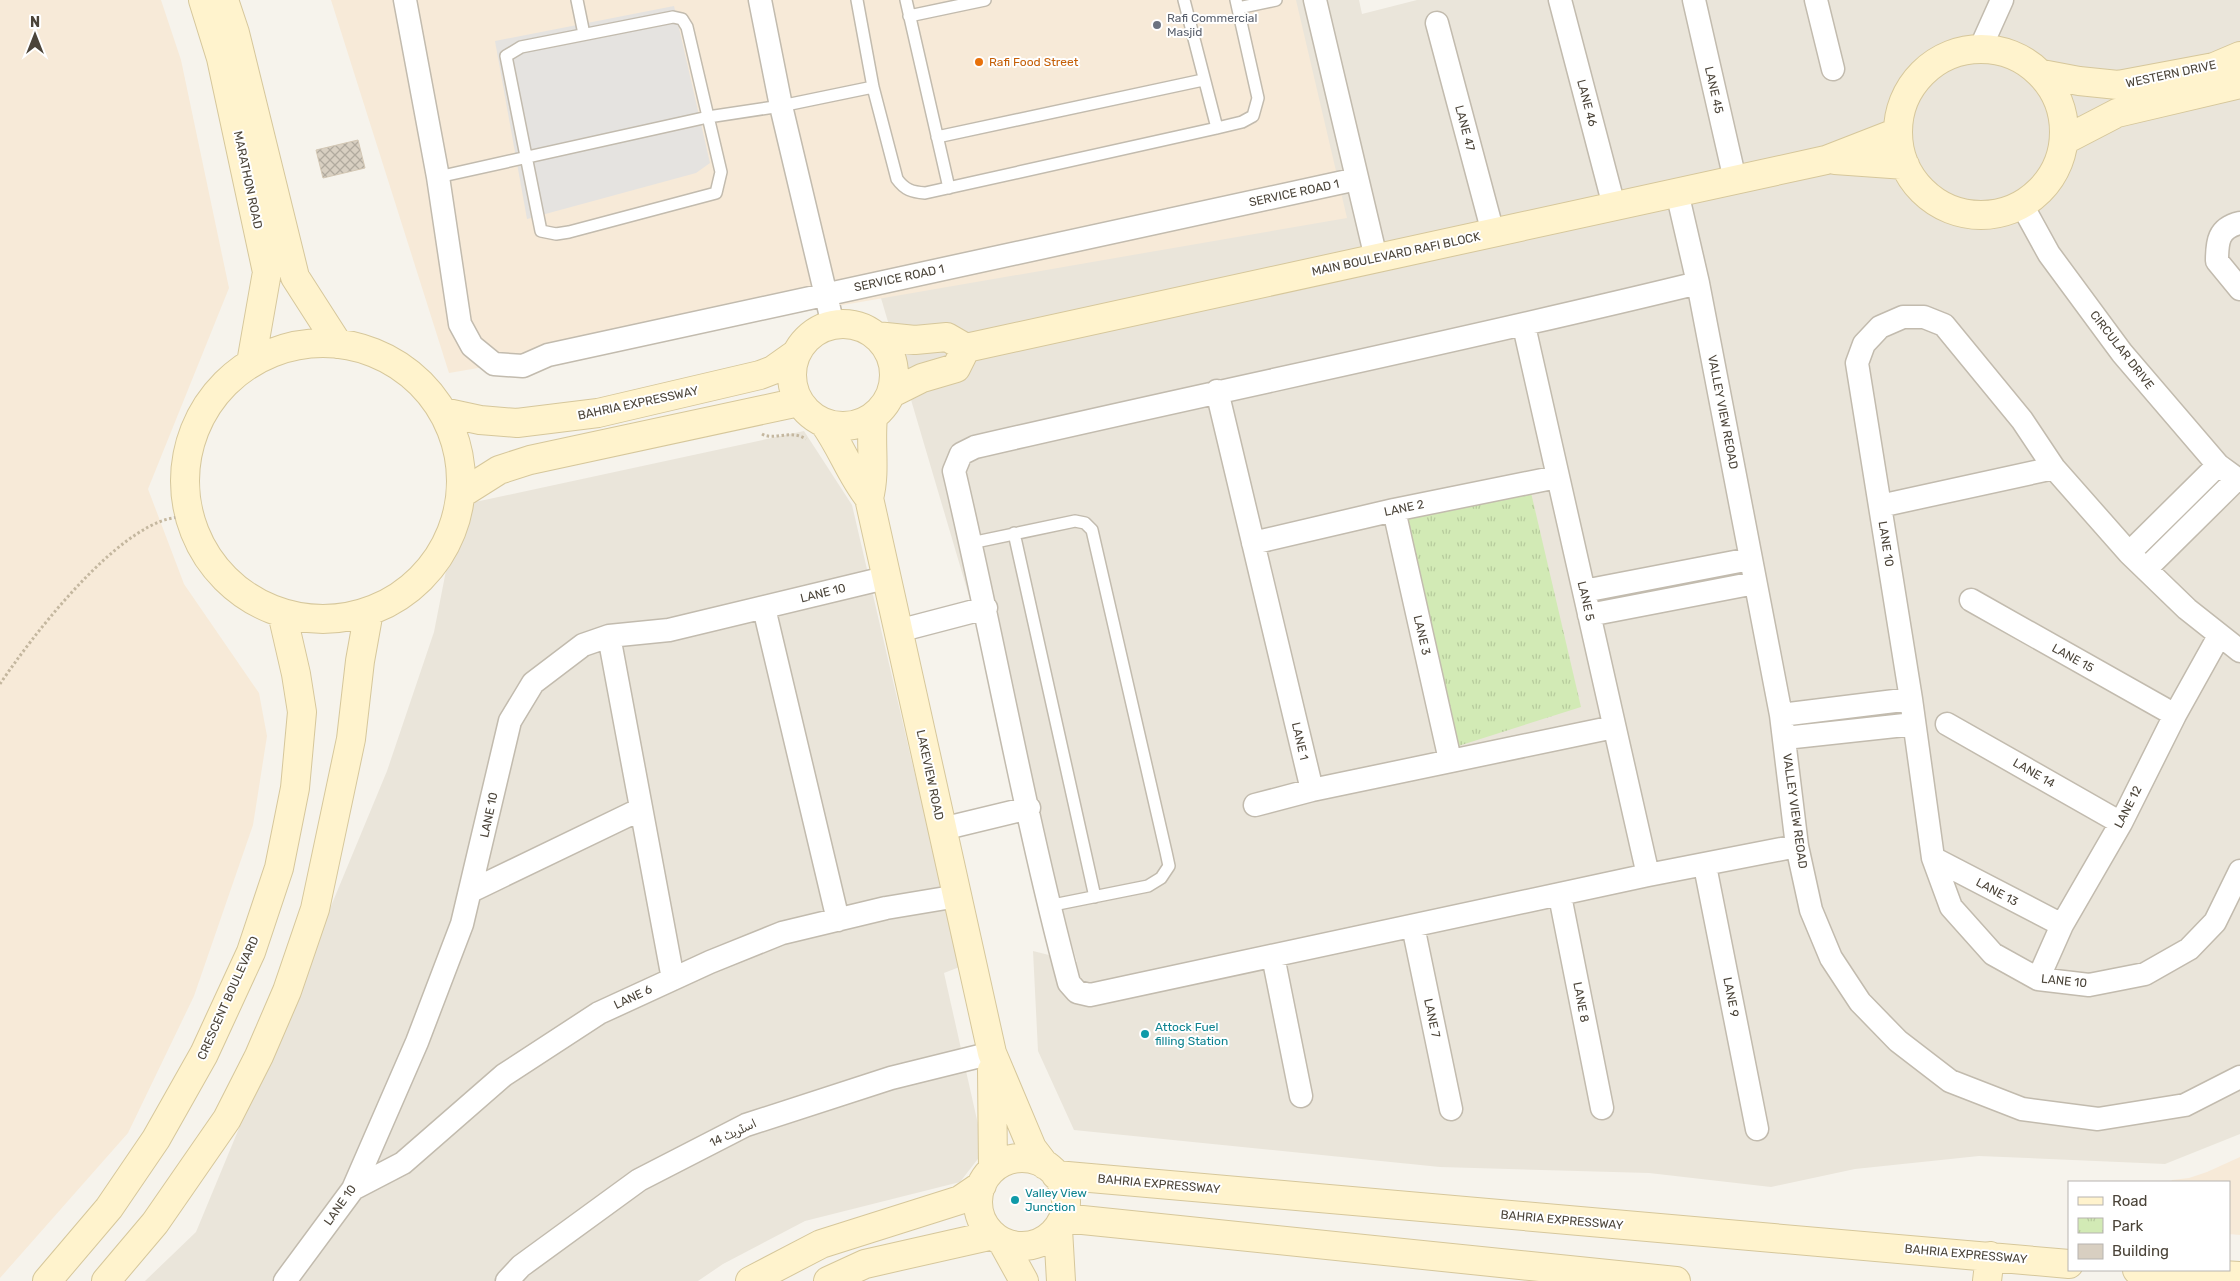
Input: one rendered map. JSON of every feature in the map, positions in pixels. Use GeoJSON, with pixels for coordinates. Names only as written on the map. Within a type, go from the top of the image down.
{"type":"FeatureCollection","features":[{"type":"Feature","properties":{"kind":"main road","name":"MARATHON ROAD"},"geometry":{"type":"LineString","coordinates":[[203,0],[221,58],[268,272],[251,363]]}},
{"type":"Feature","properties":{"kind":"main road","name":"MARATHON ROAD"},"geometry":{"type":"LineString","coordinates":[[224,0],[235,33],[295,277],[338,344]]}},
{"type":"Feature","properties":{"kind":"main road"},"geometry":{"type":"LineString","coordinates":[[1980,48],[2014,55],[2042,74],[2058,101],[2064,116],[2065,140],[2054,173],[2040,191],[2022,204],[1992,214],[1977,215],[1954,210],[1934,200],[1922,190],[1905,165],[1900,149],[1898,132],[1903,104],[1909,91],[1922,74],[1939,60],[1952,54],[1980,48]]}},
{"type":"Feature","properties":{"kind":"main road","name":"WESTERN DRIVE"},"geometry":{"type":"LineString","coordinates":[[2042,74],[2079,81],[2118,85],[2214,67],[2240,56]]}},
{"type":"Feature","properties":{"kind":"main road","name":"WESTERN DRIVE"},"geometry":{"type":"LineString","coordinates":[[2065,140],[2117,113],[2240,84]]}},
{"type":"Feature","properties":{"kind":"main road"},"geometry":{"type":"LineString","coordinates":[[1826,160],[1898,132]]}},
{"type":"Feature","properties":{"kind":"main road"},"geometry":{"type":"LineString","coordinates":[[1826,160],[1905,165]]}},
{"type":"Feature","properties":{"kind":"main road","name":"MAIN BOULEVARD RAFI BLOCK"},"geometry":{"type":"LineString","coordinates":[[966,348],[1826,160]]}},
{"type":"Feature","properties":{"kind":"main road"},"geometry":{"type":"LineString","coordinates":[[876,336],[892,358],[895,375],[892,393],[884,407],[873,417],[844,427],[824,423],[810,414],[799,402],[792,377],[797,352],[812,335],[833,326],[856,326],[876,336],[915,340],[947,337],[966,348],[956,368],[922,378],[892,393]]}},
{"type":"Feature","properties":{"kind":"main road"},"geometry":{"type":"LineString","coordinates":[[338,344],[373,353],[399,366],[431,394],[443,412],[454,438],[461,466],[461,494],[456,520],[446,544],[432,566],[414,585],[393,600],[369,611],[340,618],[310,618],[282,613],[249,598],[222,576],[202,548],[189,515],[186,472],[190,445],[203,413],[224,385],[251,363],[272,353],[293,347],[338,344]]}},
{"type":"Feature","properties":{"kind":"main road","name":"BAHRIA EXPRESSWAY"},"geometry":{"type":"LineString","coordinates":[[443,412],[480,420],[517,424],[598,414],[760,375],[773,370],[797,352]]}},
{"type":"Feature","properties":{"kind":"main road"},"geometry":{"type":"LineString","coordinates":[[461,494],[499,470],[530,460],[799,402]]}},
{"type":"Feature","properties":{"kind":"main road"},"geometry":{"type":"LineString","coordinates":[[869,498],[874,481],[871,447],[873,417]]}},
{"type":"Feature","properties":{"kind":"main road"},"geometry":{"type":"LineString","coordinates":[[824,423],[843,451],[856,482],[869,498]]}},
{"type":"Feature","properties":{"kind":"main road","name":"LAKEVIEW ROAD"},"geometry":{"type":"LineString","coordinates":[[869,498],[885,578],[992,1053]]}},
{"type":"Feature","properties":{"kind":"main road"},"geometry":{"type":"LineString","coordinates":[[106,1281],[155,1223],[227,1119],[259,1056],[287,992],[315,909],[351,739],[360,661],[369,611]]}},
{"type":"Feature","properties":{"kind":"main road","name":"CRESCENT BOULEVARD"},"geometry":{"type":"LineString","coordinates":[[46,1281],[109,1208],[156,1139],[204,1054],[251,952],[279,868],[295,788],[298,759],[302,712],[296,674],[282,613]]}},
{"type":"Feature","properties":{"kind":"main road"},"geometry":{"type":"LineString","coordinates":[[992,1053],[1032,1148],[1051,1170],[1066,1195],[1060,1223],[1061,1281]]}},
{"type":"Feature","properties":{"kind":"main road"},"geometry":{"type":"LineString","coordinates":[[992,1053],[987,1177],[978,1202],[982,1220],[998,1239],[1024,1281]]}},
{"type":"Feature","properties":{"kind":"main road"},"geometry":{"type":"LineString","coordinates":[[750,1281],[821,1244],[960,1200],[1005,1162],[1018,1158],[1032,1159],[1051,1170]]}},
{"type":"Feature","properties":{"kind":"main road","name":"BAHRIA EXPRESSWAY"},"geometry":{"type":"LineString","coordinates":[[1051,1170],[1988,1269],[2068,1264]]}},
{"type":"Feature","properties":{"kind":"main road"},"geometry":{"type":"LineString","coordinates":[[843,1278],[865,1264],[998,1239],[1026,1246],[1037,1243],[1060,1223],[1676,1281]]}},
{"type":"Feature","properties":{"kind":"main road"},"geometry":{"type":"LineString","coordinates":[[2154,1271],[2240,1276]]}},
{"type":"Feature","properties":{"kind":"street"},"geometry":{"type":"LineString","coordinates":[[405,0],[438,177]]}},
{"type":"Feature","properties":{"kind":"street"},"geometry":{"type":"LineString","coordinates":[[760,0],[824,294],[833,326]]}},
{"type":"Feature","properties":{"kind":"street","name":"SERVICE ROAD 1"},"geometry":{"type":"LineString","coordinates":[[1315,0],[1376,258]]}},
{"type":"Feature","properties":{"kind":"street","name":"LANE 46"},"geometry":{"type":"LineString","coordinates":[[1560,0],[1614,206]]}},
{"type":"Feature","properties":{"kind":"street","name":"LANE 45"},"geometry":{"type":"LineString","coordinates":[[1694,0],[1734,180]]}},
{"type":"Feature","properties":{"kind":"street"},"geometry":{"type":"LineString","coordinates":[[1816,0],[1833,68]]}},
{"type":"Feature","properties":{"kind":"street"},"geometry":{"type":"LineString","coordinates":[[1980,48],[2002,0]]}},
{"type":"Feature","properties":{"kind":"street","name":"LANE 47"},"geometry":{"type":"LineString","coordinates":[[1437,23],[1493,233]]}},
{"type":"Feature","properties":{"kind":"street","name":"SERVICE ROAD 1"},"geometry":{"type":"LineString","coordinates":[[438,177],[460,324],[472,346],[494,364],[523,366],[548,355],[1357,179]]}},
{"type":"Feature","properties":{"kind":"street","name":"VALLEY VIEW REOAD"},"geometry":{"type":"LineString","coordinates":[[1677,192],[1698,283],[1781,714],[1797,846],[1811,910],[1836,965],[1860,1002],[1898,1042],[1950,1081],[2022,1109],[2098,1120],[2184,1105],[2240,1077]]}},
{"type":"Feature","properties":{"kind":"street","name":"CIRCULAR DRIVE"},"geometry":{"type":"LineString","coordinates":[[2022,204],[2050,254],[2122,353],[2218,465],[2239,480]]}},
{"type":"Feature","properties":{"kind":"street"},"geometry":{"type":"LineString","coordinates":[[2240,223],[2230,225],[2217,241],[2217,261],[2240,289]]}},
{"type":"Feature","properties":{"kind":"street"},"geometry":{"type":"LineString","coordinates":[[1698,283],[1524,326],[1217,391],[975,447],[961,454],[954,471],[986,608],[1048,906],[1068,983],[1077,992],[1090,995],[1560,896],[1648,875],[1705,866],[1797,846]]}},
{"type":"Feature","properties":{"kind":"street","name":"LANE 10"},"geometry":{"type":"LineString","coordinates":[[2240,651],[2219,636],[2129,553],[2054,468],[2022,420],[1944,325],[1924,317],[1902,317],[1880,327],[1864,344],[1857,363],[1911,699],[1933,858],[1951,907],[1993,954],[2038,979],[2089,985],[2145,974],[2189,949],[2215,922],[2240,871]]}},
{"type":"Feature","properties":{"kind":"street","name":"LANE 5"},"geometry":{"type":"LineString","coordinates":[[1524,326],[1648,875]]}},
{"type":"Feature","properties":{"kind":"street","name":"LANE 1"},"geometry":{"type":"LineString","coordinates":[[1217,391],[1312,790]]}},
{"type":"Feature","properties":{"kind":"street"},"geometry":{"type":"LineString","coordinates":[[2129,553],[2218,465]]}},
{"type":"Feature","properties":{"kind":"street"},"geometry":{"type":"LineString","coordinates":[[1880,506],[2054,468]]}},
{"type":"Feature","properties":{"kind":"street","name":"LANE 2"},"geometry":{"type":"LineString","coordinates":[[1253,543],[1394,510],[1557,477]]}},
{"type":"Feature","properties":{"kind":"street"},"geometry":{"type":"LineString","coordinates":[[2146,569],[2239,480]]}},
{"type":"Feature","properties":{"kind":"street","name":"LANE 3"},"geometry":{"type":"LineString","coordinates":[[1394,510],[1450,760]]}},
{"type":"Feature","properties":{"kind":"street"},"geometry":{"type":"LineString","coordinates":[[1584,591],[1750,558]]}},
{"type":"Feature","properties":{"kind":"street","name":"LANE 10"},"geometry":{"type":"LineString","coordinates":[[285,1281],[353,1189],[417,1042],[462,924],[510,721],[533,683],[583,645],[609,636],[668,630],[885,578]]}},
{"type":"Feature","properties":{"kind":"street"},"geometry":{"type":"LineString","coordinates":[[1589,615],[1755,583]]}},
{"type":"Feature","properties":{"kind":"street","name":"LANE 15"},"geometry":{"type":"LineString","coordinates":[[1971,600],[2175,715]]}},
{"type":"Feature","properties":{"kind":"street"},"geometry":{"type":"LineString","coordinates":[[764,608],[838,920]]}},
{"type":"Feature","properties":{"kind":"street"},"geometry":{"type":"LineString","coordinates":[[898,631],[986,608]]}},
{"type":"Feature","properties":{"kind":"street"},"geometry":{"type":"LineString","coordinates":[[609,636],[673,979]]}},
{"type":"Feature","properties":{"kind":"street","name":"LANE 12"},"geometry":{"type":"LineString","coordinates":[[2038,979],[2062,925],[2120,822],[2175,715],[2219,636]]}},
{"type":"Feature","properties":{"kind":"street"},"geometry":{"type":"LineString","coordinates":[[1781,714],[1911,699]]}},
{"type":"Feature","properties":{"kind":"street"},"geometry":{"type":"LineString","coordinates":[[1785,738],[1914,724]]}},
{"type":"Feature","properties":{"kind":"street","name":"LANE 14"},"geometry":{"type":"LineString","coordinates":[[1947,724],[2120,822]]}},
{"type":"Feature","properties":{"kind":"street"},"geometry":{"type":"LineString","coordinates":[[1255,805],[1312,790],[1450,760],[1614,727]]}},
{"type":"Feature","properties":{"kind":"street"},"geometry":{"type":"LineString","coordinates":[[942,829],[1029,808]]}},
{"type":"Feature","properties":{"kind":"street"},"geometry":{"type":"LineString","coordinates":[[471,891],[641,809]]}},
{"type":"Feature","properties":{"kind":"street","name":"LANE 13"},"geometry":{"type":"LineString","coordinates":[[1933,858],[2062,925]]}},
{"type":"Feature","properties":{"kind":"street","name":"LANE 9"},"geometry":{"type":"LineString","coordinates":[[1705,866],[1757,1129]]}},
{"type":"Feature","properties":{"kind":"street","name":"LANE 6"},"geometry":{"type":"LineString","coordinates":[[353,1189],[403,1163],[504,1075],[599,1013],[673,979],[782,933],[886,908],[958,896]]}},
{"type":"Feature","properties":{"kind":"street","name":"LANE 8"},"geometry":{"type":"LineString","coordinates":[[1560,896],[1602,1108]]}},
{"type":"Feature","properties":{"kind":"street","name":"LANE 7"},"geometry":{"type":"LineString","coordinates":[[1413,926],[1451,1110]]}},
{"type":"Feature","properties":{"kind":"street"},"geometry":{"type":"LineString","coordinates":[[1273,956],[1301,1096]]}},
{"type":"Feature","properties":{"kind":"street","name":"اسٹریٹ 14"},"geometry":{"type":"LineString","coordinates":[[506,1281],[520,1266],[639,1180],[746,1125],[891,1078],[992,1053]]}},
{"type":"Feature","properties":{"kind":"lane"},"geometry":{"type":"LineString","coordinates":[[577,0],[584,34]]}},
{"type":"Feature","properties":{"kind":"lane"},"geometry":{"type":"LineString","coordinates":[[857,0],[873,86],[896,179],[904,188],[914,192],[949,188],[1242,122],[1253,116],[1258,98],[1237,4],[1276,0]]}},
{"type":"Feature","properties":{"kind":"lane"},"geometry":{"type":"LineString","coordinates":[[906,0],[949,188]]}},
{"type":"Feature","properties":{"kind":"lane"},"geometry":{"type":"LineString","coordinates":[[909,16],[985,0]]}},
{"type":"Feature","properties":{"kind":"lane"},"geometry":{"type":"LineString","coordinates":[[1184,0],[1203,80],[1217,128]]}},
{"type":"Feature","properties":{"kind":"lane"},"geometry":{"type":"LineString","coordinates":[[673,17],[682,19],[687,27],[721,172],[716,193],[569,232],[556,234],[541,231],[506,56],[521,47],[584,34],[673,17]]}},
{"type":"Feature","properties":{"kind":"lane"},"geometry":{"type":"LineString","coordinates":[[937,138],[1203,80]]}},
{"type":"Feature","properties":{"kind":"lane"},"geometry":{"type":"LineString","coordinates":[[438,177],[708,117],[782,106],[873,86]]}},
{"type":"Feature","properties":{"kind":"lane"},"geometry":{"type":"LineString","coordinates":[[971,543],[1075,521],[1085,523],[1092,530],[1169,866],[1162,878],[1148,886],[1048,906]]}},
{"type":"Feature","properties":{"kind":"lane"},"geometry":{"type":"LineString","coordinates":[[1014,533],[1095,897]]}},
{"type":"Feature","properties":{"kind":"path"},"geometry":{"type":"LineString","coordinates":[[0,684],[17,660],[82,582],[120,545],[160,522],[189,515]]}},
{"type":"Feature","properties":{"kind":"shaded area"},"geometry":{"type":"Polygon","coordinates":[[[0,0],[161,0],[181,60],[229,288],[148,489],[184,584],[259,693],[267,736],[253,825],[194,996],[128,1133],[0,1278],[0,0]]]}},
{"type":"Feature","properties":{"kind":"shaded area"},"geometry":{"type":"Polygon","coordinates":[[[331,0],[1296,0],[1347,218],[449,373],[331,0]]]}},
{"type":"Feature","properties":{"kind":"shaded area"},"geometry":{"type":"Polygon","coordinates":[[[793,0],[1359,0],[1362,14],[1417,0],[2240,0],[2240,1134],[2165,1164],[1979,1156],[1855,1169],[1771,1187],[1649,1173],[1440,1167],[1074,1130],[1038,1051],[1033,951],[1077,962],[793,0]]]}},
{"type":"Feature","properties":{"kind":"shaded area"},"geometry":{"type":"Polygon","coordinates":[[[674,6],[710,163],[696,173],[527,219],[495,41],[674,6]]]}},
{"type":"Feature","properties":{"kind":"shaded area"},"geometry":{"type":"Polygon","coordinates":[[[804,431],[852,505],[962,966],[944,973],[984,1151],[960,1182],[805,1221],[723,1264],[698,1281],[145,1281],[196,1232],[387,771],[434,632],[461,494],[475,502],[804,431]]]}},
{"type":"Feature","properties":{"kind":"shaded area"},"geometry":{"type":"Polygon","coordinates":[[[2240,1157],[2240,1235],[2230,1234],[2230,1181],[2172,1181],[2207,1172],[2240,1157]]]}},
{"type":"Feature","properties":{"kind":"green space"},"geometry":{"type":"Polygon","coordinates":[[[1529,484],[1581,707],[1452,748],[1400,511],[1529,484]]]}},
{"type":"Feature","properties":{"kind":"building"},"geometry":{"type":"Polygon","coordinates":[[[358,140],[365,168],[323,178],[316,150],[358,140]]]}},
{"type":"Feature","properties":{"kind":"place","name":"Rafi Commercial Masjid"},"geometry":{"type":"Point","coordinates":[1157,25]}},
{"type":"Feature","properties":{"kind":"place","name":"Rafi Food Street"},"geometry":{"type":"Point","coordinates":[979,62]}},
{"type":"Feature","properties":{"kind":"place","name":"Attock Fuel filling Station"},"geometry":{"type":"Point","coordinates":[1145,1034]}},
{"type":"Feature","properties":{"kind":"place","name":"Valley View Junction"},"geometry":{"type":"Point","coordinates":[1015,1200]}}]}
